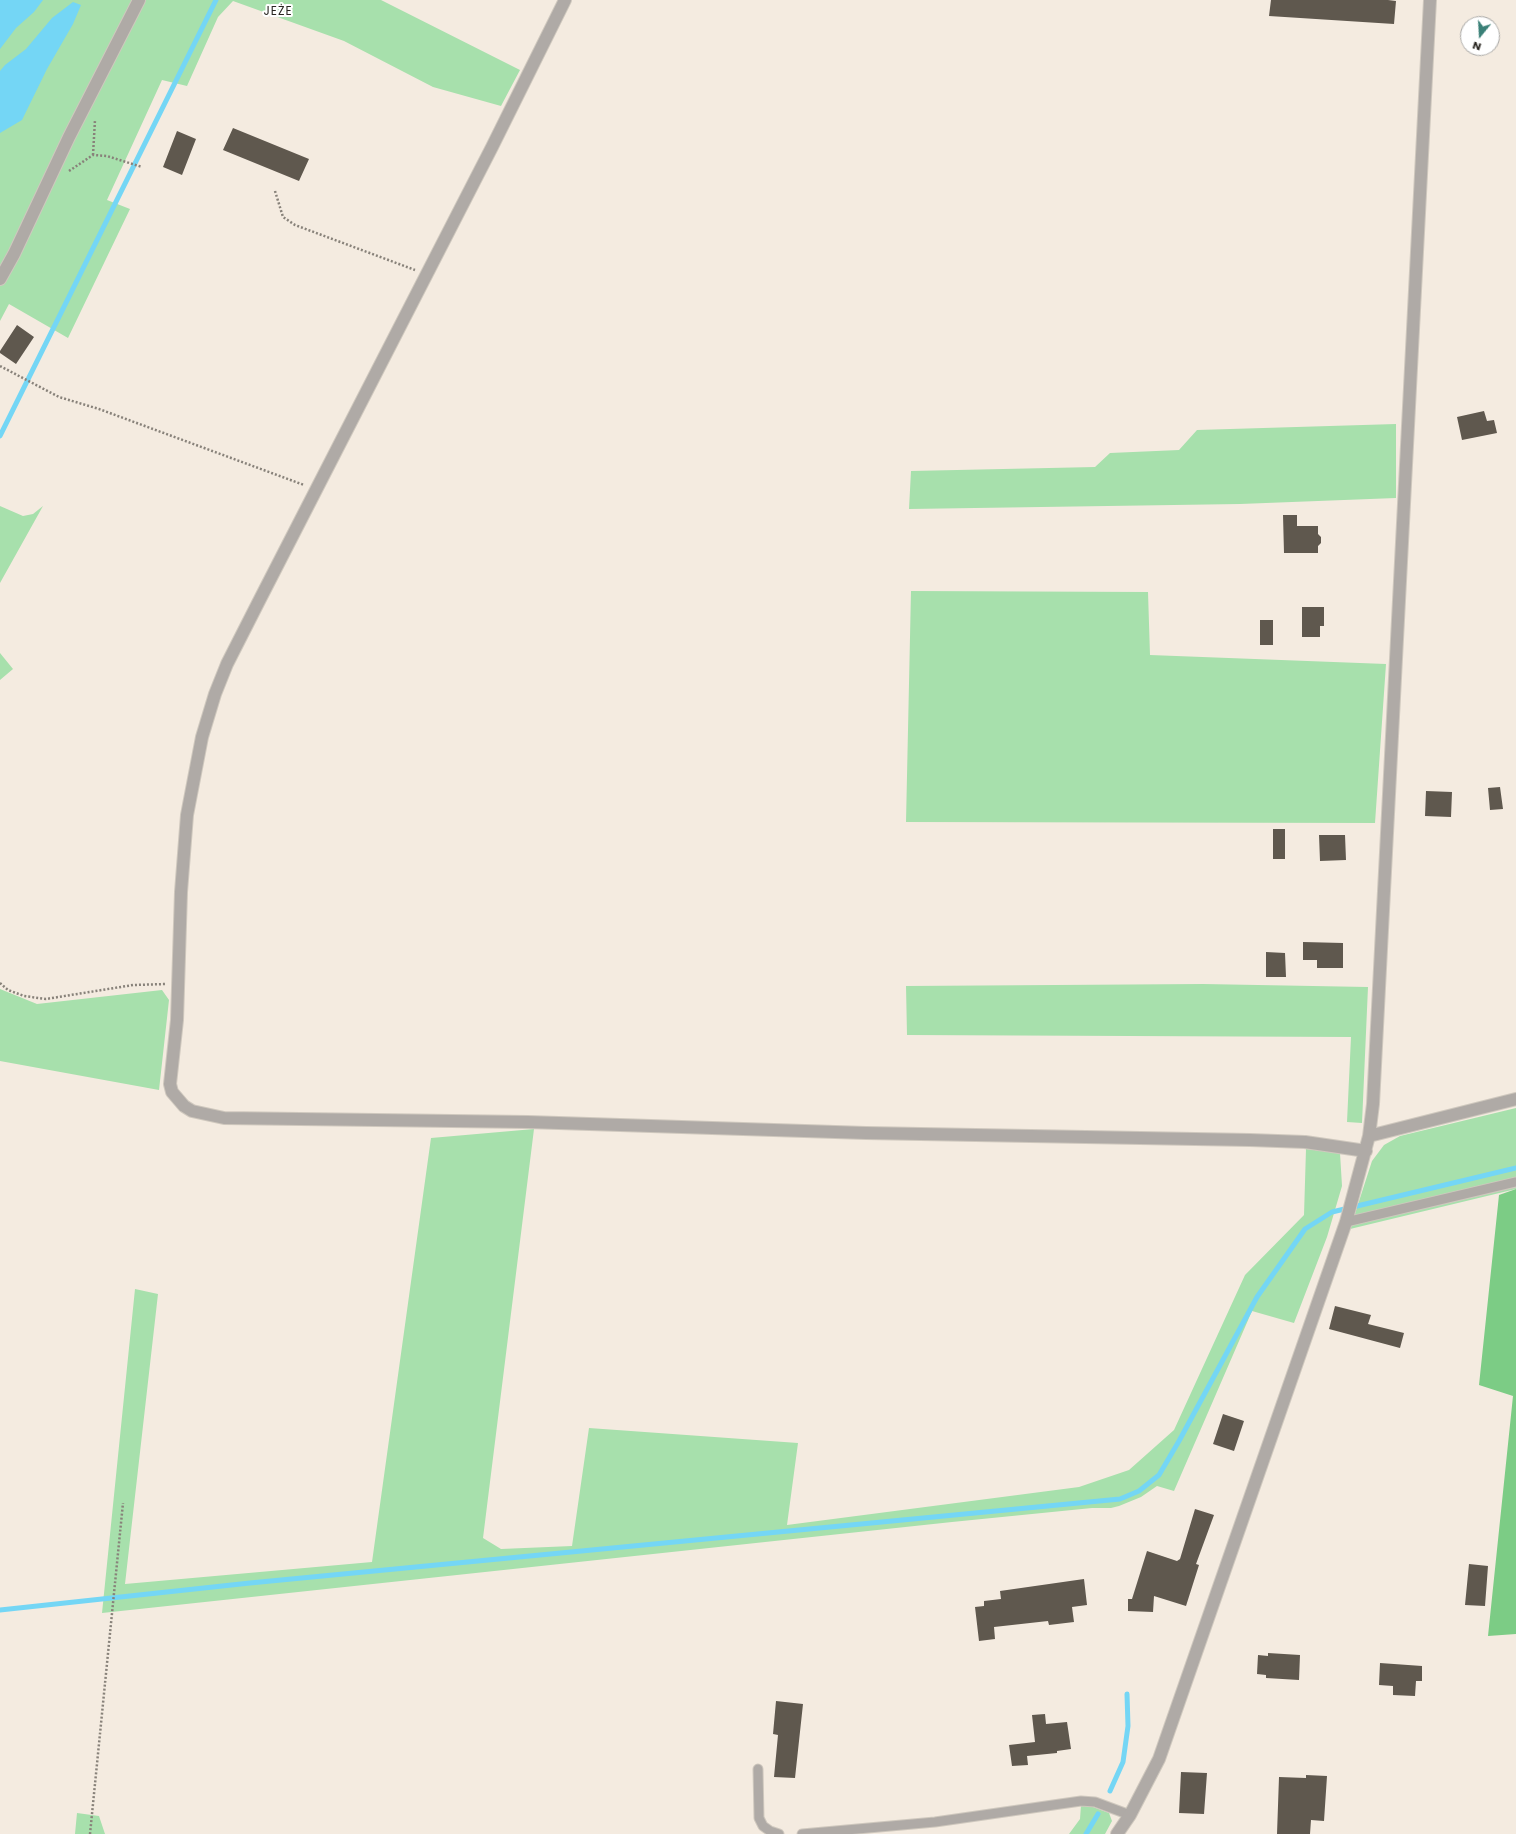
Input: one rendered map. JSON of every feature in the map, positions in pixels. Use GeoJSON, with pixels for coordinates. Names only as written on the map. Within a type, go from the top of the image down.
{"type":"FeatureCollection","features":[{"type":"Feature","properties":{"kind":"street"},"geometry":{"type":"LineString","coordinates":[[0,279],[82,110],[139,0]]}},
{"type":"Feature","properties":{"kind":"street"},"geometry":{"type":"LineString","coordinates":[[565,0],[492,147],[227,664],[215,694],[202,737],[187,815],[181,892],[177,1020],[170,1084],[172,1092],[184,1106],[192,1111],[218,1117],[528,1122],[866,1133],[1250,1140],[1305,1142],[1366,1151]]}},
{"type":"Feature","properties":{"kind":"street"},"geometry":{"type":"LineString","coordinates":[[1117,1834],[1130,1815],[1159,1759],[1346,1222],[1369,1136],[1374,1104],[1430,0]]}},
{"type":"Feature","properties":{"kind":"street"},"geometry":{"type":"LineString","coordinates":[[1369,1136],[1516,1099]]}},
{"type":"Feature","properties":{"kind":"lane"},"geometry":{"type":"LineString","coordinates":[[1346,1222],[1516,1182]]}},
{"type":"Feature","properties":{"kind":"lane"},"geometry":{"type":"LineString","coordinates":[[758,1769],[760,1818],[763,1826],[770,1831],[779,1834]]}},
{"type":"Feature","properties":{"kind":"lane"},"geometry":{"type":"LineString","coordinates":[[802,1834],[935,1822],[1081,1801],[1095,1802],[1130,1815]]}},
{"type":"Feature","properties":{"kind":"path"},"geometry":{"type":"LineString","coordinates":[[63,175],[93,155],[107,156],[142,167]]}},
{"type":"Feature","properties":{"kind":"path"},"geometry":{"type":"LineString","coordinates":[[275,191],[283,217],[295,225],[403,265],[418,272],[425,278]]}},
{"type":"Feature","properties":{"kind":"path"},"geometry":{"type":"LineString","coordinates":[[0,366],[59,397],[99,409],[306,485],[316,492]]}},
{"type":"Feature","properties":{"kind":"path"},"geometry":{"type":"LineString","coordinates":[[0,983],[8,990],[24,996],[46,999],[133,985],[178,983]]}},
{"type":"Feature","properties":{"kind":"path"},"geometry":{"type":"LineString","coordinates":[[90,1834],[123,1503]]}},
{"type":"Feature","properties":{"kind":"green space"},"geometry":{"type":"Polygon","coordinates":[[[0,0],[381,0],[520,70],[501,106],[433,87],[344,41],[233,1],[218,17],[187,86],[162,80],[107,200],[130,209],[68,338],[9,304],[0,321],[0,0]]]}},
{"type":"Feature","properties":{"kind":"green space"},"geometry":{"type":"Polygon","coordinates":[[[1396,424],[1396,498],[1240,504],[909,509],[911,471],[1095,467],[1110,453],[1179,450],[1197,430],[1396,424]]]}},
{"type":"Feature","properties":{"kind":"green space"},"geometry":{"type":"Polygon","coordinates":[[[0,506],[23,516],[33,514],[43,506],[0,583],[0,506]]]}},
{"type":"Feature","properties":{"kind":"green space"},"geometry":{"type":"Polygon","coordinates":[[[911,591],[1148,592],[1150,655],[1386,664],[1375,823],[906,822],[911,591]]]}},
{"type":"Feature","properties":{"kind":"green space"},"geometry":{"type":"Polygon","coordinates":[[[0,653],[13,669],[0,680],[0,653]]]}},
{"type":"Feature","properties":{"kind":"green space"},"geometry":{"type":"Polygon","coordinates":[[[1203,984],[1368,987],[1362,1123],[1347,1122],[1351,1037],[907,1035],[906,986],[1203,984]]]}},
{"type":"Feature","properties":{"kind":"green space"},"geometry":{"type":"Polygon","coordinates":[[[0,989],[37,1004],[162,990],[169,1000],[159,1090],[0,1061],[0,989]]]}},
{"type":"Feature","properties":{"kind":"green space"},"geometry":{"type":"Polygon","coordinates":[[[1516,1108],[1516,1189],[1350,1229],[1372,1161],[1384,1145],[1400,1136],[1516,1108]]]}},
{"type":"Feature","properties":{"kind":"green space"},"geometry":{"type":"Polygon","coordinates":[[[534,1129],[483,1538],[501,1549],[572,1546],[589,1428],[798,1443],[787,1525],[1079,1487],[1129,1470],[1174,1430],[1245,1275],[1304,1215],[1306,1149],[1340,1153],[1342,1186],[1327,1237],[1294,1323],[1252,1311],[1174,1491],[1157,1486],[1141,1497],[1111,1508],[1092,1508],[952,1522],[102,1613],[135,1289],[158,1294],[125,1584],[372,1562],[431,1138],[534,1129]]]}},
{"type":"Feature","properties":{"kind":"green space"},"geometry":{"type":"Polygon","coordinates":[[[1516,1189],[1516,1634],[1488,1636],[1513,1396],[1479,1385],[1499,1195],[1516,1189]]]}},
{"type":"Feature","properties":{"kind":"green space"},"geometry":{"type":"Polygon","coordinates":[[[1081,1805],[1093,1807],[1109,1813],[1112,1821],[1105,1834],[1069,1834],[1080,1819],[1081,1805]]]}},
{"type":"Feature","properties":{"kind":"green space"},"geometry":{"type":"Polygon","coordinates":[[[77,1813],[99,1816],[105,1834],[75,1834],[77,1813]]]}},
{"type":"Feature","properties":{"kind":"water"},"geometry":{"type":"Polygon","coordinates":[[[0,0],[43,0],[34,12],[16,28],[0,49],[0,0]]]}},
{"type":"Feature","properties":{"kind":"water"},"geometry":{"type":"Polygon","coordinates":[[[73,2],[81,5],[73,24],[47,69],[22,120],[0,133],[0,71],[5,65],[26,49],[52,18],[73,2]]]}},
{"type":"Feature","properties":{"kind":"building"},"geometry":{"type":"Polygon","coordinates":[[[1271,0],[1396,1],[1394,24],[1269,16],[1271,0]]]}},
{"type":"Feature","properties":{"kind":"building"},"geometry":{"type":"Polygon","coordinates":[[[233,128],[309,159],[299,181],[223,150],[233,128]]]}},
{"type":"Feature","properties":{"kind":"building"},"geometry":{"type":"Polygon","coordinates":[[[177,131],[196,139],[182,175],[163,167],[177,131]]]}},
{"type":"Feature","properties":{"kind":"building"},"geometry":{"type":"Polygon","coordinates":[[[17,325],[34,337],[16,364],[0,353],[0,351],[17,325]]]}},
{"type":"Feature","properties":{"kind":"building"},"geometry":{"type":"Polygon","coordinates":[[[1484,411],[1487,421],[1494,420],[1497,433],[1462,440],[1457,417],[1484,411]]]}},
{"type":"Feature","properties":{"kind":"building"},"geometry":{"type":"Polygon","coordinates":[[[1283,515],[1297,515],[1297,526],[1318,526],[1318,534],[1321,537],[1321,543],[1318,546],[1318,553],[1284,553],[1283,515]]]}},
{"type":"Feature","properties":{"kind":"building"},"geometry":{"type":"Polygon","coordinates":[[[1302,607],[1324,607],[1324,626],[1320,626],[1320,637],[1302,637],[1302,607]]]}},
{"type":"Feature","properties":{"kind":"building"},"geometry":{"type":"Polygon","coordinates":[[[1260,620],[1273,620],[1273,645],[1260,645],[1260,620]]]}},
{"type":"Feature","properties":{"kind":"building"},"geometry":{"type":"Polygon","coordinates":[[[1500,787],[1503,809],[1490,810],[1488,788],[1500,787]]]}},
{"type":"Feature","properties":{"kind":"building"},"geometry":{"type":"Polygon","coordinates":[[[1426,791],[1452,792],[1451,817],[1425,816],[1426,791]]]}},
{"type":"Feature","properties":{"kind":"building"},"geometry":{"type":"Polygon","coordinates":[[[1273,829],[1285,829],[1285,859],[1273,859],[1273,829]]]}},
{"type":"Feature","properties":{"kind":"building"},"geometry":{"type":"Polygon","coordinates":[[[1319,835],[1345,835],[1346,860],[1320,861],[1319,835]]]}},
{"type":"Feature","properties":{"kind":"building"},"geometry":{"type":"Polygon","coordinates":[[[1303,942],[1343,943],[1343,968],[1317,968],[1317,960],[1303,960],[1303,942]]]}},
{"type":"Feature","properties":{"kind":"building"},"geometry":{"type":"Polygon","coordinates":[[[1266,952],[1285,953],[1286,977],[1266,977],[1266,952]]]}},
{"type":"Feature","properties":{"kind":"building"},"geometry":{"type":"Polygon","coordinates":[[[1335,1306],[1371,1315],[1368,1324],[1404,1333],[1400,1348],[1329,1329],[1335,1306]]]}},
{"type":"Feature","properties":{"kind":"building"},"geometry":{"type":"Polygon","coordinates":[[[1223,1414],[1244,1421],[1234,1451],[1213,1444],[1223,1414]]]}},
{"type":"Feature","properties":{"kind":"building"},"geometry":{"type":"Polygon","coordinates":[[[1195,1509],[1214,1515],[1196,1564],[1199,1565],[1186,1606],[1154,1596],[1153,1612],[1128,1611],[1128,1599],[1132,1599],[1147,1551],[1177,1561],[1180,1559],[1195,1509]]]}},
{"type":"Feature","properties":{"kind":"building"},"geometry":{"type":"Polygon","coordinates":[[[1469,1564],[1488,1566],[1485,1606],[1465,1605],[1469,1564]]]}},
{"type":"Feature","properties":{"kind":"building"},"geometry":{"type":"Polygon","coordinates":[[[1084,1579],[1087,1605],[1072,1607],[1074,1622],[1049,1625],[1048,1621],[994,1627],[995,1639],[979,1641],[975,1607],[984,1606],[984,1601],[1001,1599],[1000,1591],[1084,1579]]]}},
{"type":"Feature","properties":{"kind":"building"},"geometry":{"type":"Polygon","coordinates":[[[1268,1653],[1300,1655],[1299,1680],[1266,1678],[1266,1675],[1257,1674],[1258,1655],[1268,1656],[1268,1653]]]}},
{"type":"Feature","properties":{"kind":"building"},"geometry":{"type":"Polygon","coordinates":[[[1380,1663],[1422,1666],[1422,1681],[1416,1681],[1415,1696],[1393,1695],[1393,1686],[1379,1685],[1380,1663]]]}},
{"type":"Feature","properties":{"kind":"building"},"geometry":{"type":"Polygon","coordinates":[[[776,1701],[803,1704],[795,1778],[774,1777],[778,1735],[773,1734],[776,1701]]]}},
{"type":"Feature","properties":{"kind":"building"},"geometry":{"type":"Polygon","coordinates":[[[1045,1714],[1046,1724],[1067,1722],[1071,1749],[1057,1751],[1057,1753],[1027,1756],[1028,1765],[1012,1766],[1009,1745],[1035,1742],[1032,1715],[1045,1714]]]}},
{"type":"Feature","properties":{"kind":"building"},"geometry":{"type":"Polygon","coordinates":[[[1181,1772],[1207,1773],[1204,1814],[1179,1813],[1181,1772]]]}},
{"type":"Feature","properties":{"kind":"building"},"geometry":{"type":"Polygon","coordinates":[[[1306,1775],[1327,1776],[1324,1821],[1311,1820],[1310,1834],[1277,1834],[1279,1777],[1306,1778],[1306,1775]]]}},
{"type":"Feature","properties":{"kind":"waterway"},"geometry":{"type":"LineString","coordinates":[[0,436],[216,0]]}},
{"type":"Feature","properties":{"kind":"waterway"},"geometry":{"type":"LineString","coordinates":[[0,1610],[250,1583],[1120,1499],[1139,1491],[1159,1475],[1257,1297],[1305,1229],[1332,1212],[1516,1168]]}},
{"type":"Feature","properties":{"kind":"waterway"},"geometry":{"type":"LineString","coordinates":[[1110,1791],[1123,1762],[1128,1726],[1127,1694]]}},
{"type":"Feature","properties":{"kind":"waterway"},"geometry":{"type":"LineString","coordinates":[[1086,1834],[1098,1814]]}},
{"type":"Feature","properties":{"kind":"district","name":"JEŻE"},"geometry":{"type":"Point","coordinates":[278,12]}}]}
